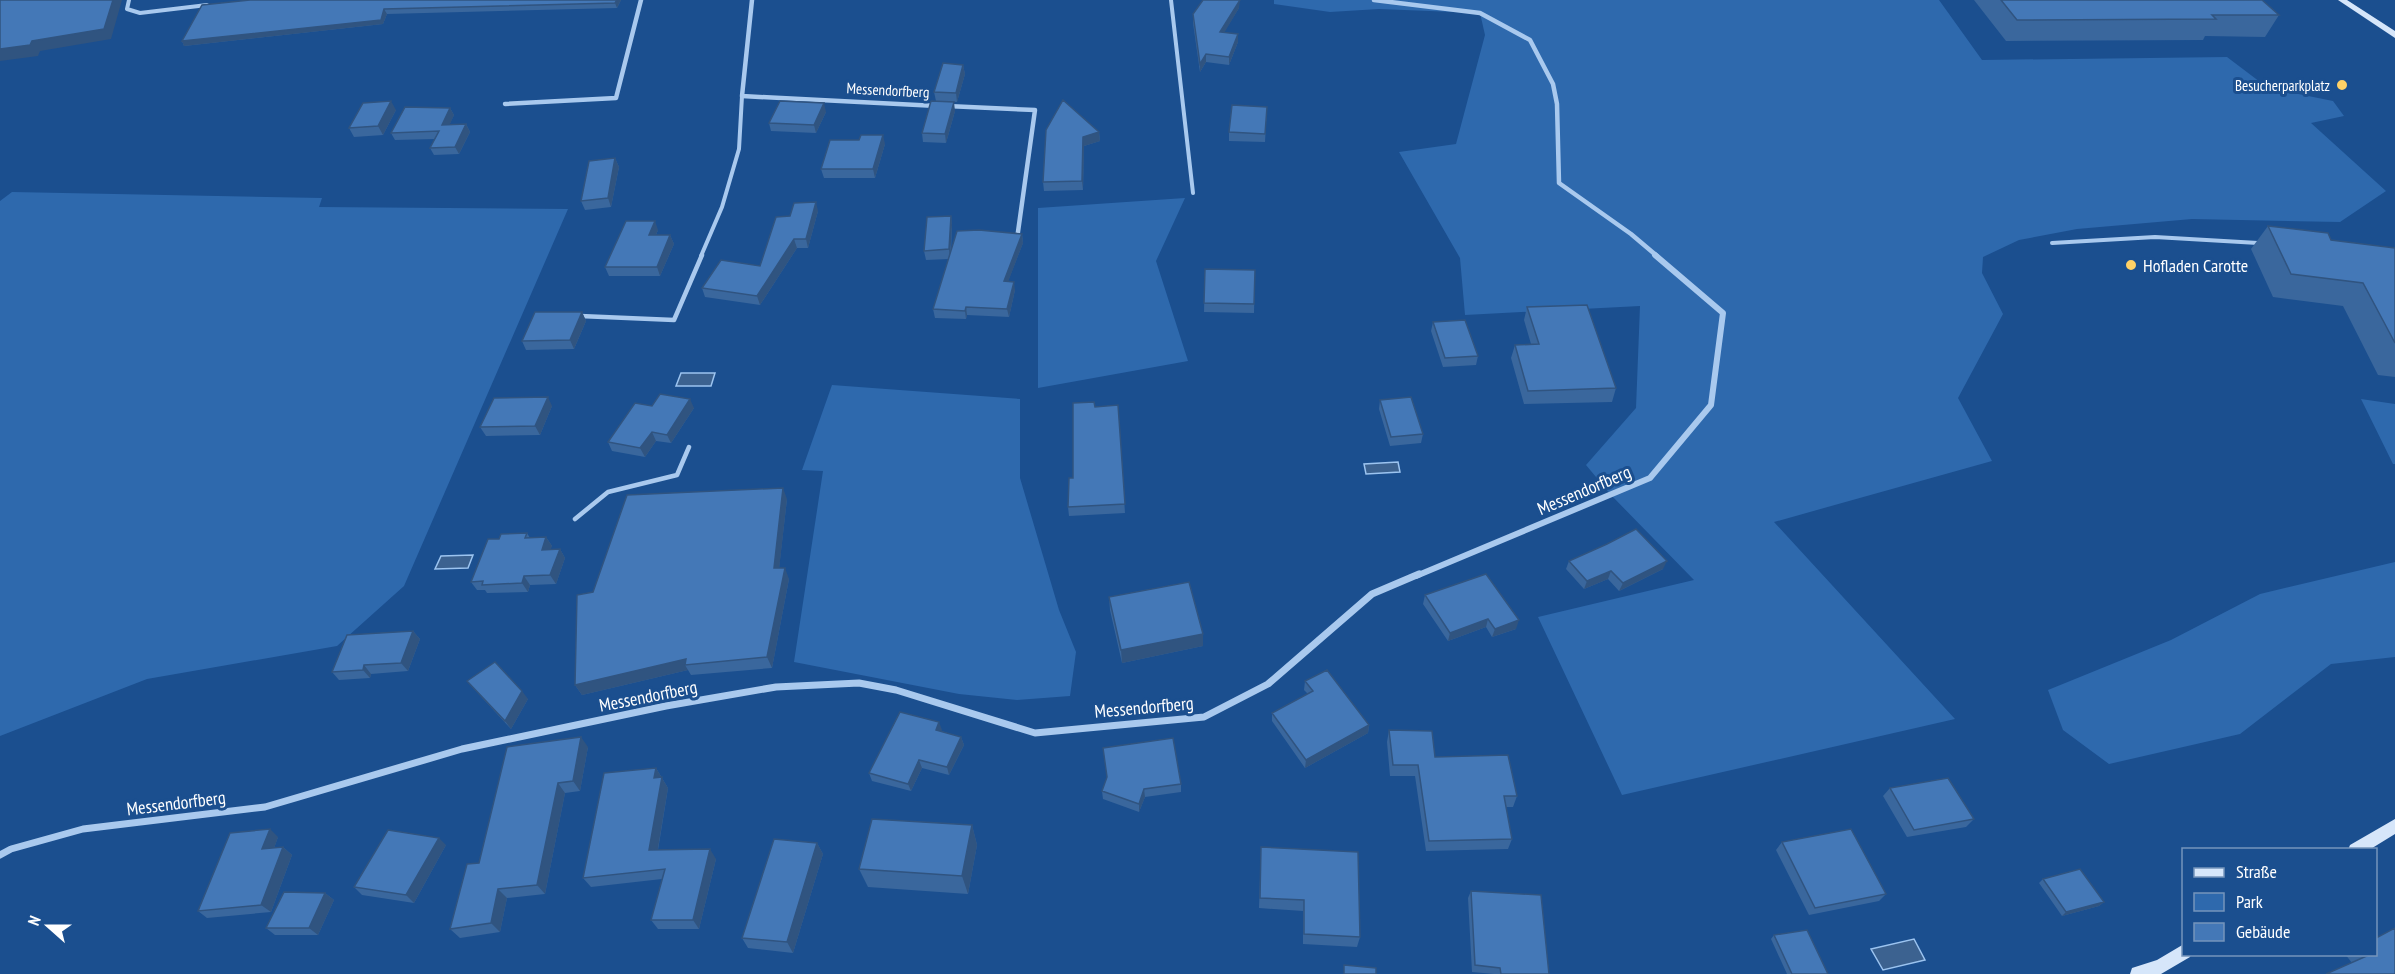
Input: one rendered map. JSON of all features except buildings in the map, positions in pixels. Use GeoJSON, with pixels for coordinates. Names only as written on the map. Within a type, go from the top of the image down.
{"type":"FeatureCollection","features":[{"type":"Feature","properties":{"kind":"main road"},"geometry":{"type":"LineString","coordinates":[[2342,0],[2395,35]]}},
{"type":"Feature","properties":{"kind":"main road"},"geometry":{"type":"LineString","coordinates":[[2357,848],[2395,825]]}},
{"type":"Feature","properties":{"kind":"main road"},"geometry":{"type":"LineString","coordinates":[[2138,974],[2164,970],[2182,954]]}},
{"type":"Feature","properties":{"kind":"street"},"geometry":{"type":"LineString","coordinates":[[505,104],[616,98],[641,0]]}},
{"type":"Feature","properties":{"kind":"street"},"geometry":{"type":"LineString","coordinates":[[742,96],[752,0]]}},
{"type":"Feature","properties":{"kind":"street","name":"Messendorfberg"},"geometry":{"type":"LineString","coordinates":[[0,855],[11,849],[83,829],[265,807],[462,749],[666,706],[776,687],[859,683],[896,690],[1035,733],[1204,717],[1268,684],[1372,594],[1650,478],[1712,405],[1723,313],[1631,234],[1558,183],[1557,104],[1553,84],[1530,40],[1480,13],[1374,0]]}},
{"type":"Feature","properties":{"kind":"street","name":"Messendorfberg"},"geometry":{"type":"LineString","coordinates":[[742,96],[1035,110],[1017,239]]}},
{"type":"Feature","properties":{"kind":"lane"},"geometry":{"type":"LineString","coordinates":[[129,0],[127,9],[140,13],[209,5]]}},
{"type":"Feature","properties":{"kind":"lane"},"geometry":{"type":"LineString","coordinates":[[1171,0],[1193,193]]}},
{"type":"Feature","properties":{"kind":"lane"},"geometry":{"type":"LineString","coordinates":[[568,316],[674,320],[722,207],[739,149],[742,96]]}},
{"type":"Feature","properties":{"kind":"lane"},"geometry":{"type":"LineString","coordinates":[[2052,243],[2126,236],[2209,237],[2267,244]]}},
{"type":"Feature","properties":{"kind":"lane"},"geometry":{"type":"LineString","coordinates":[[575,519],[608,492],[677,475],[689,447]]}},
{"type":"Feature","properties":{"kind":"green space"},"geometry":{"type":"Polygon","coordinates":[[[1274,0],[1939,0],[1982,60],[2227,57],[2268,88],[2333,101],[2344,116],[2311,123],[2386,191],[2340,222],[2192,219],[2077,229],[2019,240],[1983,257],[1982,273],[2003,314],[1958,398],[1992,461],[1774,522],[1955,719],[1622,795],[1538,617],[1694,580],[1611,495],[1586,465],[1636,408],[1640,306],[1465,315],[1460,258],[1399,152],[1456,144],[1485,35],[1480,13],[1379,9],[1330,12],[1274,4],[1274,0]]]}},
{"type":"Feature","properties":{"kind":"green space"},"geometry":{"type":"Polygon","coordinates":[[[12,192],[322,198],[319,207],[568,209],[404,586],[337,646],[147,679],[0,736],[0,201],[12,192]]]}},
{"type":"Feature","properties":{"kind":"green space"},"geometry":{"type":"Polygon","coordinates":[[[1185,198],[1156,261],[1188,361],[1038,388],[1038,208],[1185,198]]]}},
{"type":"Feature","properties":{"kind":"green space"},"geometry":{"type":"Polygon","coordinates":[[[832,385],[1020,399],[1020,478],[1059,610],[1076,652],[1070,696],[1017,700],[959,694],[794,662],[823,471],[802,470],[832,385]]]}},
{"type":"Feature","properties":{"kind":"green space"},"geometry":{"type":"Polygon","coordinates":[[[2361,399],[2395,404],[2395,464],[2393,464],[2361,399]]]}},
{"type":"Feature","properties":{"kind":"green space"},"geometry":{"type":"Polygon","coordinates":[[[2395,562],[2395,657],[2331,664],[2240,734],[2109,764],[2063,730],[2048,690],[2171,640],[2260,594],[2395,562]]]}},
{"type":"Feature","properties":{"kind":"shaded area"},"geometry":{"type":"Polygon","coordinates":[[[681,373],[715,373],[711,386],[676,386],[681,373]]]}},
{"type":"Feature","properties":{"kind":"shaded area"},"geometry":{"type":"Polygon","coordinates":[[[1398,462],[1400,472],[1366,474],[1364,464],[1398,462]]]}},
{"type":"Feature","properties":{"kind":"shaded area"},"geometry":{"type":"Polygon","coordinates":[[[473,555],[468,568],[435,569],[441,556],[473,555]]]}},
{"type":"Feature","properties":{"kind":"shaded area"},"geometry":{"type":"Polygon","coordinates":[[[1914,939],[1925,960],[1883,970],[1871,949],[1914,939]]]}},
{"type":"Feature","properties":{"kind":"place","name":"Besucherparkplatz"},"geometry":{"type":"Point","coordinates":[2342,85]}},
{"type":"Feature","properties":{"kind":"place","name":"Hofladen Carotte"},"geometry":{"type":"Point","coordinates":[2131,265]}}]}
